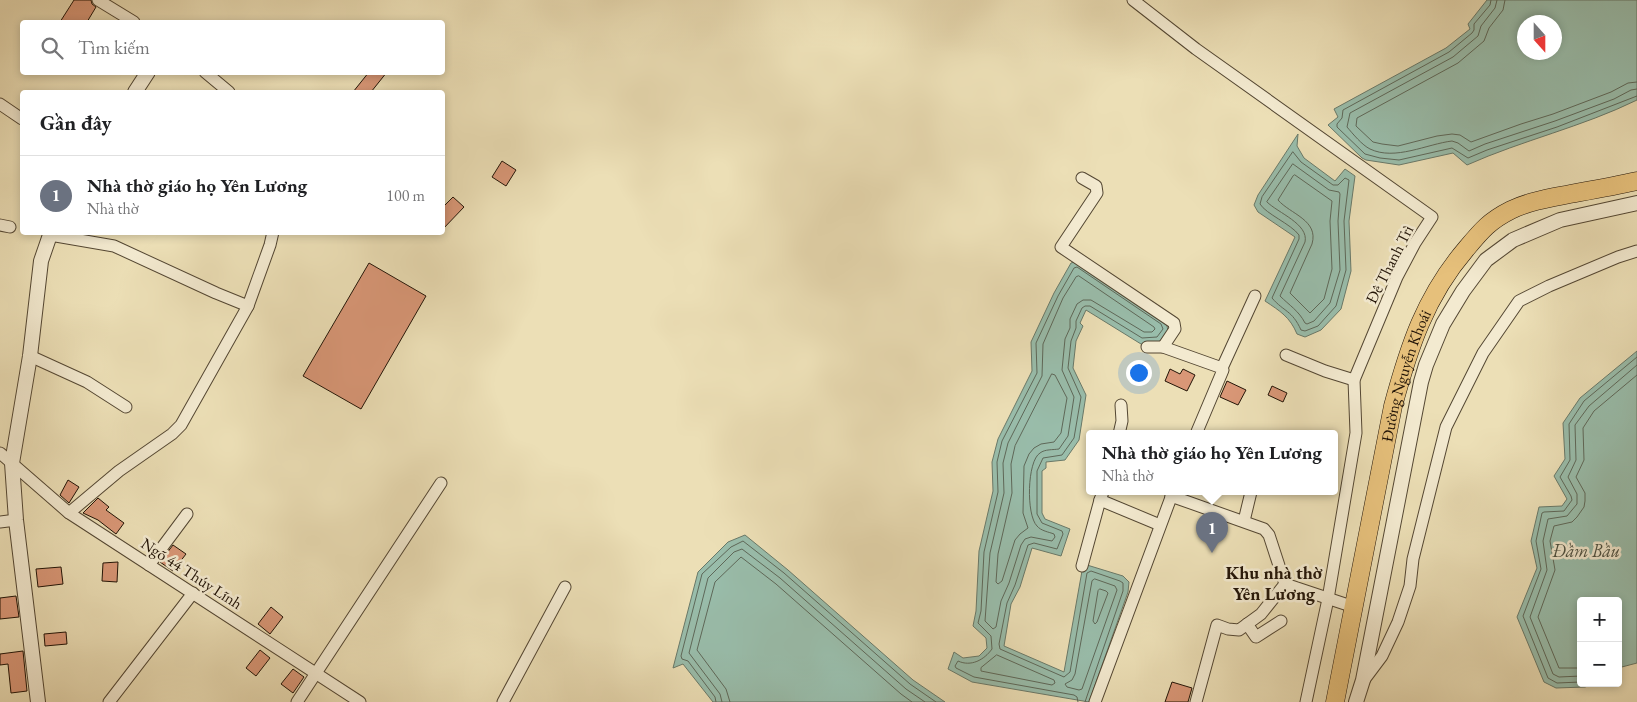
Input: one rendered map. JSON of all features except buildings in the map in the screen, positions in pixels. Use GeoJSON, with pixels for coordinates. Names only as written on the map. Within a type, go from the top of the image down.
{"type":"FeatureCollection","features":[{"type":"Feature","properties":{"kind":"main road","name":"Đường Nguyễn Khoái"},"geometry":{"type":"LineString","coordinates":[[1335,702],[1393,406],[1406,359],[1422,317],[1436,290],[1456,260],[1489,222],[1535,201],[1637,181]]}},
{"type":"Feature","properties":{"kind":"street"},"geometry":{"type":"LineString","coordinates":[[98,0],[131,20]]}},
{"type":"Feature","properties":{"kind":"street","name":"Đê Thanh Trì"},"geometry":{"type":"LineString","coordinates":[[1133,0],[1196,49],[1432,217],[1397,276],[1354,380],[1356,432],[1328,599],[1306,702]]}},
{"type":"Feature","properties":{"kind":"street"},"geometry":{"type":"LineString","coordinates":[[136,90],[146,75]]}},
{"type":"Feature","properties":{"kind":"street"},"geometry":{"type":"LineString","coordinates":[[209,75],[227,90]]}},
{"type":"Feature","properties":{"kind":"street"},"geometry":{"type":"LineString","coordinates":[[0,104],[20,118]]}},
{"type":"Feature","properties":{"kind":"street"},"geometry":{"type":"LineString","coordinates":[[1082,178],[1096,186],[1097,193],[1061,247],[1174,323],[1175,329],[1163,347]]}},
{"type":"Feature","properties":{"kind":"street"},"geometry":{"type":"LineString","coordinates":[[1356,702],[1363,680],[1421,382],[1443,324],[1463,291],[1486,260],[1513,240],[1560,220],[1637,203]]}},
{"type":"Feature","properties":{"kind":"street"},"geometry":{"type":"LineString","coordinates":[[38,702],[16,520],[12,463],[30,356],[42,261],[50,235]]}},
{"type":"Feature","properties":{"kind":"street"},"geometry":{"type":"LineString","coordinates":[[55,235],[114,246],[216,294],[248,306]]}},
{"type":"Feature","properties":{"kind":"street"},"geometry":{"type":"LineString","coordinates":[[69,513],[119,471],[172,434],[180,425],[248,306],[272,235]]}},
{"type":"Feature","properties":{"kind":"street"},"geometry":{"type":"LineString","coordinates":[[1363,680],[1382,656],[1398,622],[1410,586],[1413,559],[1446,427],[1483,353],[1519,301],[1609,260],[1637,251]]}},
{"type":"Feature","properties":{"kind":"street"},"geometry":{"type":"LineString","coordinates":[[1198,430],[1223,370],[1222,368],[1255,296]]}},
{"type":"Feature","properties":{"kind":"street"},"geometry":{"type":"LineString","coordinates":[[1147,347],[1163,347],[1222,368]]}},
{"type":"Feature","properties":{"kind":"street"},"geometry":{"type":"LineString","coordinates":[[1286,355],[1325,371],[1354,380]]}},
{"type":"Feature","properties":{"kind":"street"},"geometry":{"type":"LineString","coordinates":[[30,356],[87,382],[126,407]]}},
{"type":"Feature","properties":{"kind":"street"},"geometry":{"type":"LineString","coordinates":[[1120,430],[1122,421],[1121,405]]}},
{"type":"Feature","properties":{"kind":"street","name":"Ngõ 44 Thúy Lĩnh"},"geometry":{"type":"LineString","coordinates":[[0,454],[69,513],[360,702]]}},
{"type":"Feature","properties":{"kind":"street"},"geometry":{"type":"LineString","coordinates":[[297,702],[442,483]]}},
{"type":"Feature","properties":{"kind":"street"},"geometry":{"type":"LineString","coordinates":[[1095,702],[1172,495]]}},
{"type":"Feature","properties":{"kind":"street"},"geometry":{"type":"LineString","coordinates":[[1175,495],[1264,529],[1269,535],[1285,584]]}},
{"type":"Feature","properties":{"kind":"street"},"geometry":{"type":"LineString","coordinates":[[1244,521],[1250,495]]}},
{"type":"Feature","properties":{"kind":"street"},"geometry":{"type":"LineString","coordinates":[[1082,566],[1102,496],[1160,525]]}},
{"type":"Feature","properties":{"kind":"street"},"geometry":{"type":"LineString","coordinates":[[148,565],[187,514]]}},
{"type":"Feature","properties":{"kind":"street"},"geometry":{"type":"LineString","coordinates":[[0,522],[16,520]]}},
{"type":"Feature","properties":{"kind":"street"},"geometry":{"type":"LineString","coordinates":[[1285,584],[1354,607]]}},
{"type":"Feature","properties":{"kind":"street"},"geometry":{"type":"LineString","coordinates":[[1196,702],[1217,625],[1239,630],[1261,614],[1285,584]]}},
{"type":"Feature","properties":{"kind":"street"},"geometry":{"type":"LineString","coordinates":[[503,702],[566,587]]}},
{"type":"Feature","properties":{"kind":"street"},"geometry":{"type":"LineString","coordinates":[[109,702],[193,593]]}},
{"type":"Feature","properties":{"kind":"street"},"geometry":{"type":"LineString","coordinates":[[1247,624],[1256,637],[1281,621]]}},
{"type":"Feature","properties":{"kind":"water"},"geometry":{"type":"Polygon","coordinates":[[[1487,0],[1637,0],[1637,100],[1616,110],[1467,165],[1453,153],[1399,165],[1366,160],[1328,125],[1338,117],[1334,109],[1446,48],[1470,29],[1468,24],[1487,0]]]}},
{"type":"Feature","properties":{"kind":"water"},"geometry":{"type":"Polygon","coordinates":[[[1298,134],[1297,146],[1304,158],[1335,181],[1345,169],[1355,176],[1349,221],[1351,271],[1341,309],[1321,330],[1305,337],[1297,334],[1288,319],[1265,301],[1295,237],[1258,212],[1254,205],[1258,195],[1298,134]]]}},
{"type":"Feature","properties":{"kind":"water"},"geometry":{"type":"Polygon","coordinates":[[[1078,261],[1166,321],[1168,331],[1160,342],[1141,344],[1086,310],[1080,323],[1083,326],[1076,341],[1073,368],[1086,395],[1079,440],[1065,460],[1046,462],[1046,468],[1042,471],[1042,513],[1045,519],[1070,529],[1061,556],[1032,548],[1020,587],[1011,604],[1004,646],[1064,672],[1082,571],[1087,565],[1123,576],[1129,582],[1128,592],[1089,702],[972,682],[948,669],[954,652],[963,658],[979,656],[987,648],[986,638],[973,626],[976,611],[979,551],[993,491],[992,462],[998,439],[1032,371],[1031,342],[1054,293],[1071,263],[1078,261]]]}},
{"type":"Feature","properties":{"kind":"water","name":"Đầm Bầu"},"geometry":{"type":"Polygon","coordinates":[[[1637,351],[1637,663],[1622,667],[1622,597],[1577,597],[1577,687],[1585,687],[1556,688],[1544,682],[1517,617],[1537,568],[1531,541],[1539,507],[1562,506],[1567,499],[1554,476],[1565,459],[1563,423],[1580,398],[1637,351]]]}},
{"type":"Feature","properties":{"kind":"water"},"geometry":{"type":"Polygon","coordinates":[[[745,535],[788,570],[913,680],[945,702],[713,702],[683,664],[673,668],[698,572],[728,542],[745,535]]]}},
{"type":"Feature","properties":{"kind":"place","name":"Nhà thờ giáo họ Yên Lương"},"geometry":{"type":"Point","coordinates":[1212,553]}},
{"type":"Feature","properties":{"kind":"district","name":"Khu nhà thờ Yên Lương"},"geometry":{"type":"Point","coordinates":[1274,583]}}]}
